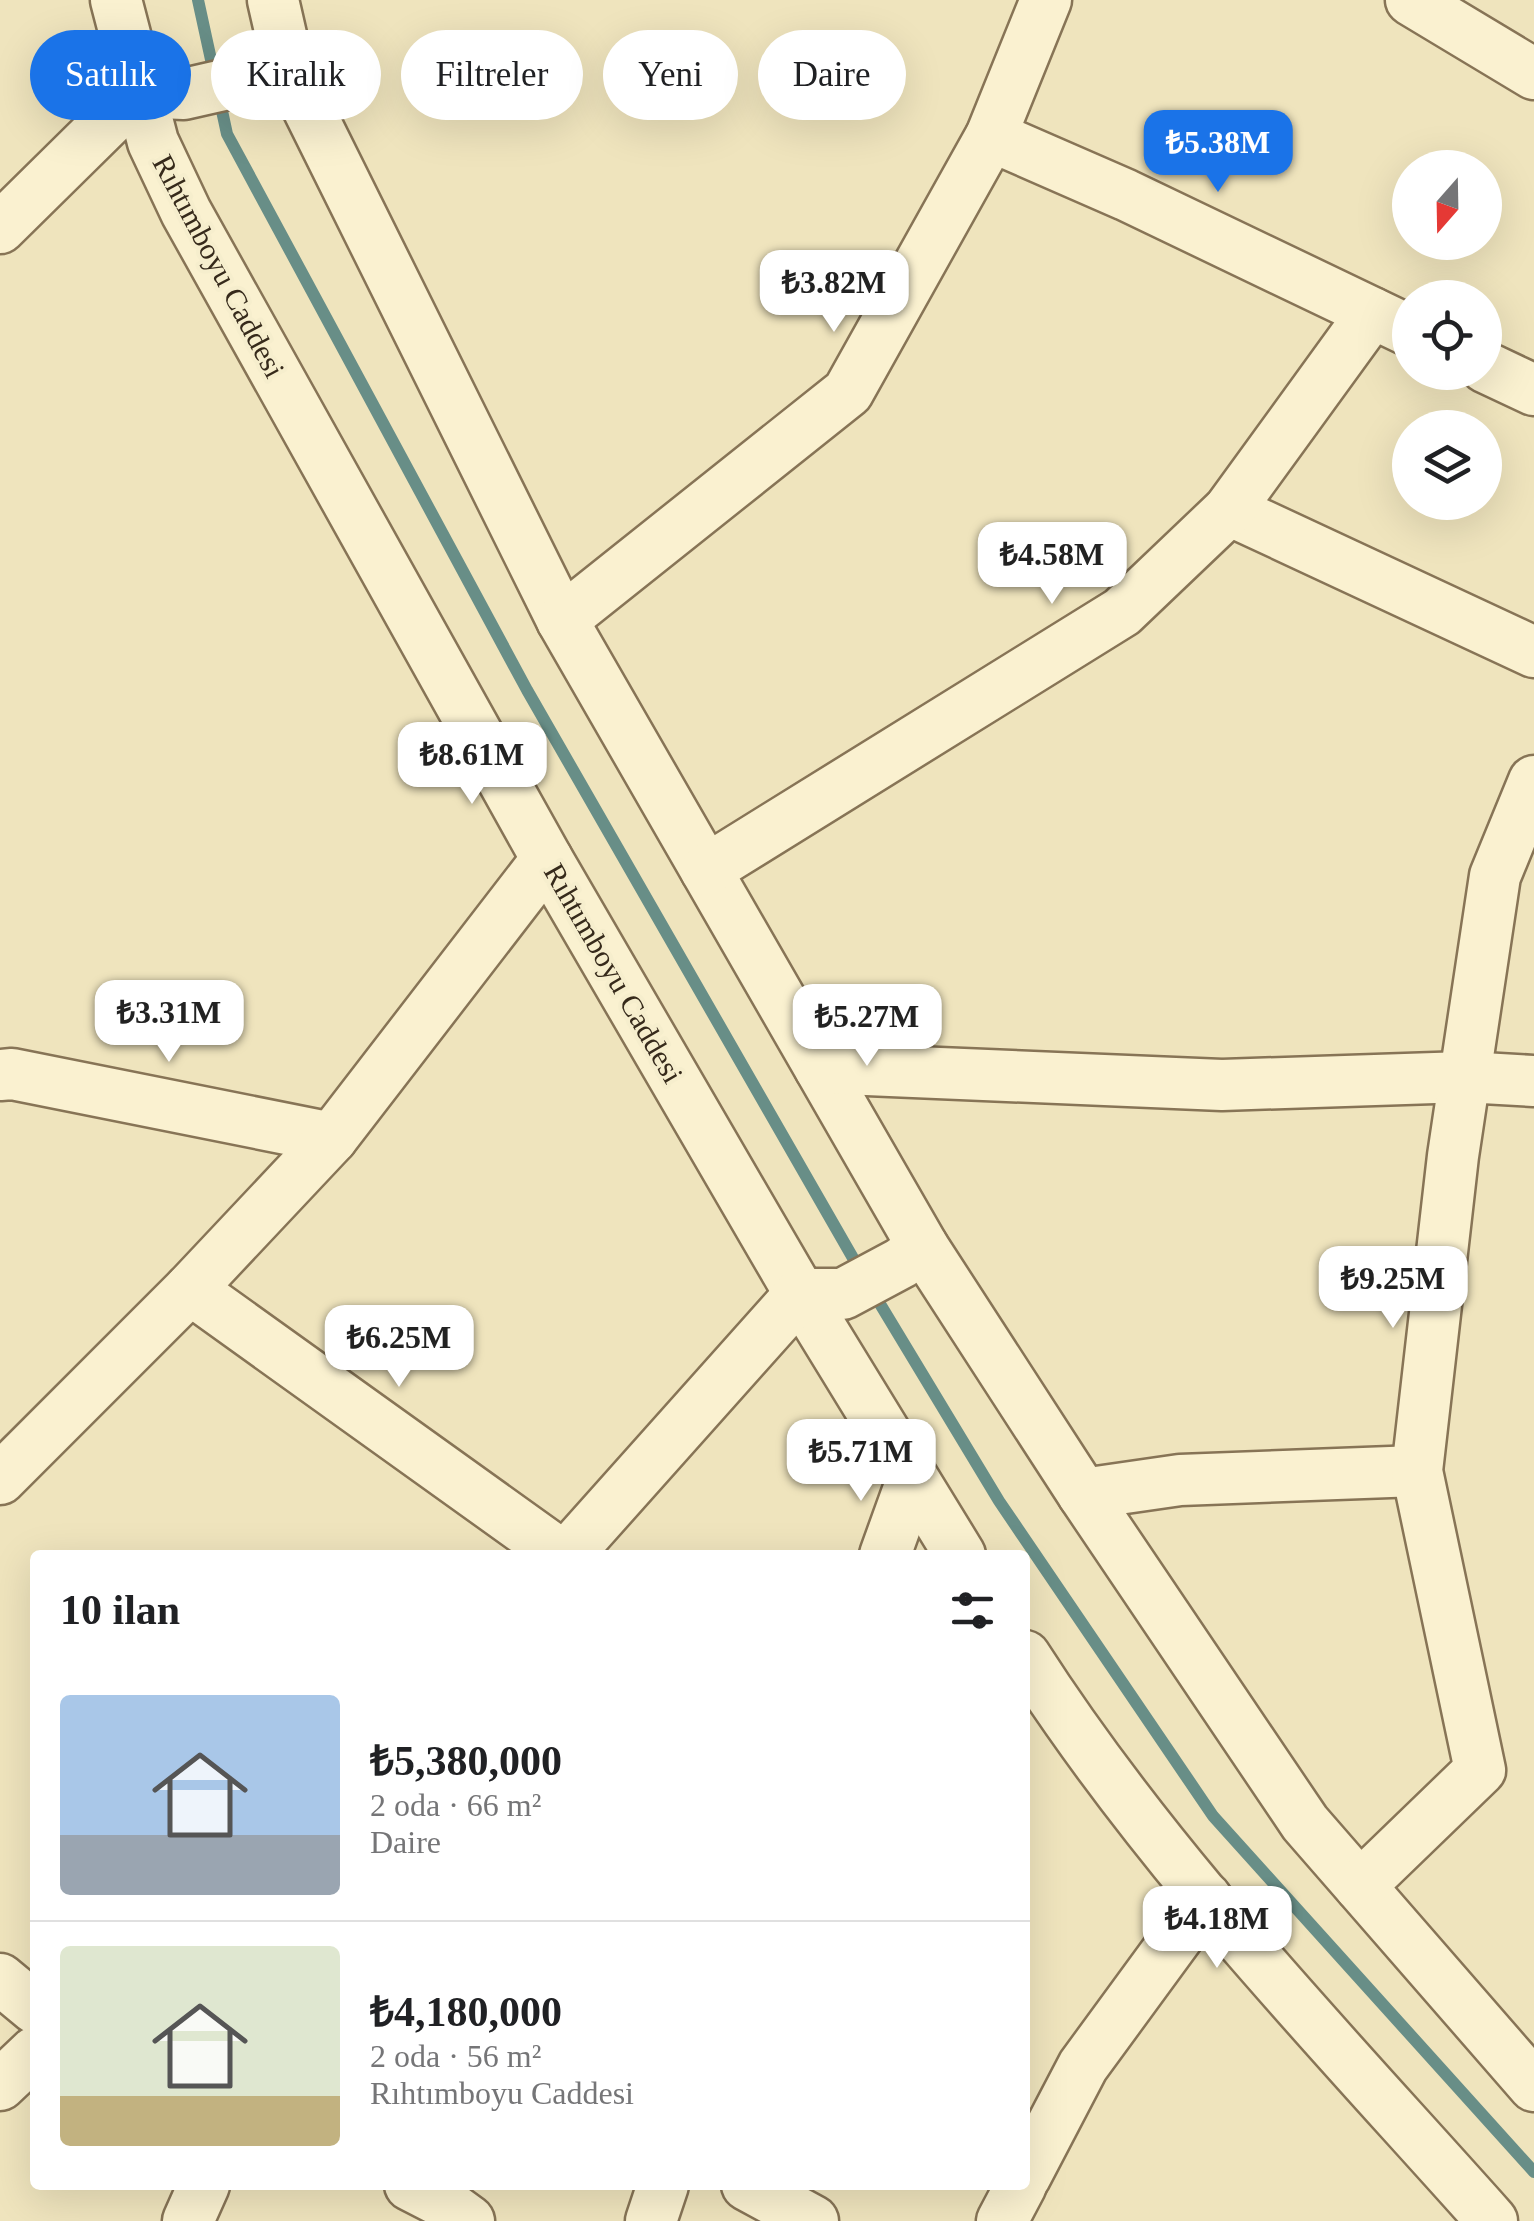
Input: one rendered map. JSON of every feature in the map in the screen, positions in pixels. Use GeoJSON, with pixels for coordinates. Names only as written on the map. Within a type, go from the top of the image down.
{"type":"FeatureCollection","features":[{"type":"Feature","properties":{"kind":"street","name":"Rıhtımboyu Caddesi"},"geometry":{"type":"LineString","coordinates":[[116,0],[131,30]]}},
{"type":"Feature","properties":{"kind":"street"},"geometry":{"type":"LineString","coordinates":[[272,30],[273,0]]}},
{"type":"Feature","properties":{"kind":"street"},"geometry":{"type":"LineString","coordinates":[[562,620],[848,392],[992,136],[1046,0]]}},
{"type":"Feature","properties":{"kind":"street"},"geometry":{"type":"LineString","coordinates":[[1410,0],[1534,74]]}},
{"type":"Feature","properties":{"kind":"street"},"geometry":{"type":"LineString","coordinates":[[0,228],[129,120]]}},
{"type":"Feature","properties":{"kind":"street","name":"Rıhtımboyu Caddesi"},"geometry":{"type":"LineString","coordinates":[[157,120],[153,142],[186,212],[547,859],[821,1294],[912,1480],[957,1550]]}},
{"type":"Feature","properties":{"kind":"street"},"geometry":{"type":"LineString","coordinates":[[296,120],[562,620],[820,1068],[912,1255],[1083,1494],[1305,1823],[1534,2086]]}},
{"type":"Feature","properties":{"kind":"street"},"geometry":{"type":"LineString","coordinates":[[706,870],[1122,612],[1230,510],[1391,322],[1126,195],[992,136]]}},
{"type":"Feature","properties":{"kind":"street"},"geometry":{"type":"LineString","coordinates":[[1502,375],[1534,390]]}},
{"type":"Feature","properties":{"kind":"street"},"geometry":{"type":"LineString","coordinates":[[1230,510],[1534,652]]}},
{"type":"Feature","properties":{"kind":"street"},"geometry":{"type":"LineString","coordinates":[[1360,1886],[1480,1770],[1417,1471],[1494,876],[1534,780]]}},
{"type":"Feature","properties":{"kind":"street"},"geometry":{"type":"LineString","coordinates":[[0,1479],[190,1290],[332,1138],[547,859]]}},
{"type":"Feature","properties":{"kind":"street"},"geometry":{"type":"LineString","coordinates":[[820,1068],[1222,1084],[1465,1077],[1534,1080]]}},
{"type":"Feature","properties":{"kind":"street"},"geometry":{"type":"LineString","coordinates":[[0,1075],[12,1074],[332,1138]]}},
{"type":"Feature","properties":{"kind":"street"},"geometry":{"type":"LineString","coordinates":[[569,1550],[821,1294],[912,1255]]}},
{"type":"Feature","properties":{"kind":"street"},"geometry":{"type":"LineString","coordinates":[[190,1290],[557,1550]]}},
{"type":"Feature","properties":{"kind":"street"},"geometry":{"type":"LineString","coordinates":[[1083,1494],[1180,1480],[1417,1471]]}},
{"type":"Feature","properties":{"kind":"street"},"geometry":{"type":"LineString","coordinates":[[888,1550],[912,1480]]}},
{"type":"Feature","properties":{"kind":"street"},"geometry":{"type":"LineString","coordinates":[[1030,1663],[1107,1778],[1206,1898],[1492,2221]]}},
{"type":"Feature","properties":{"kind":"street"},"geometry":{"type":"LineString","coordinates":[[1030,2168],[1084,2066],[1206,1898]]}},
{"type":"Feature","properties":{"kind":"street"},"geometry":{"type":"LineString","coordinates":[[0,1980],[30,2004]]}},
{"type":"Feature","properties":{"kind":"street"},"geometry":{"type":"LineString","coordinates":[[0,2020],[30,2024]]}},
{"type":"Feature","properties":{"kind":"street"},"geometry":{"type":"LineString","coordinates":[[0,2085],[30,2057]]}},
{"type":"Feature","properties":{"kind":"street"},"geometry":{"type":"LineString","coordinates":[[188,2221],[202,2190]]}},
{"type":"Feature","properties":{"kind":"street"},"geometry":{"type":"LineString","coordinates":[[420,2190],[469,2221]]}},
{"type":"Feature","properties":{"kind":"street"},"geometry":{"type":"LineString","coordinates":[[651,2221],[661,2190]]}},
{"type":"Feature","properties":{"kind":"street"},"geometry":{"type":"LineString","coordinates":[[756,2190],[813,2221]]}},
{"type":"Feature","properties":{"kind":"street"},"geometry":{"type":"LineString","coordinates":[[1002,2221],[1018,2190]]}},
{"type":"Feature","properties":{"kind":"waterway"},"geometry":{"type":"LineString","coordinates":[[198,0],[211,60]]}},
{"type":"Feature","properties":{"kind":"waterway"},"geometry":{"type":"LineString","coordinates":[[224,120],[227,134],[527,690],[861,1272]]}},
{"type":"Feature","properties":{"kind":"waterway"},"geometry":{"type":"LineString","coordinates":[[871,1289],[999,1501],[1213,1816],[1534,2172]]}}]}
